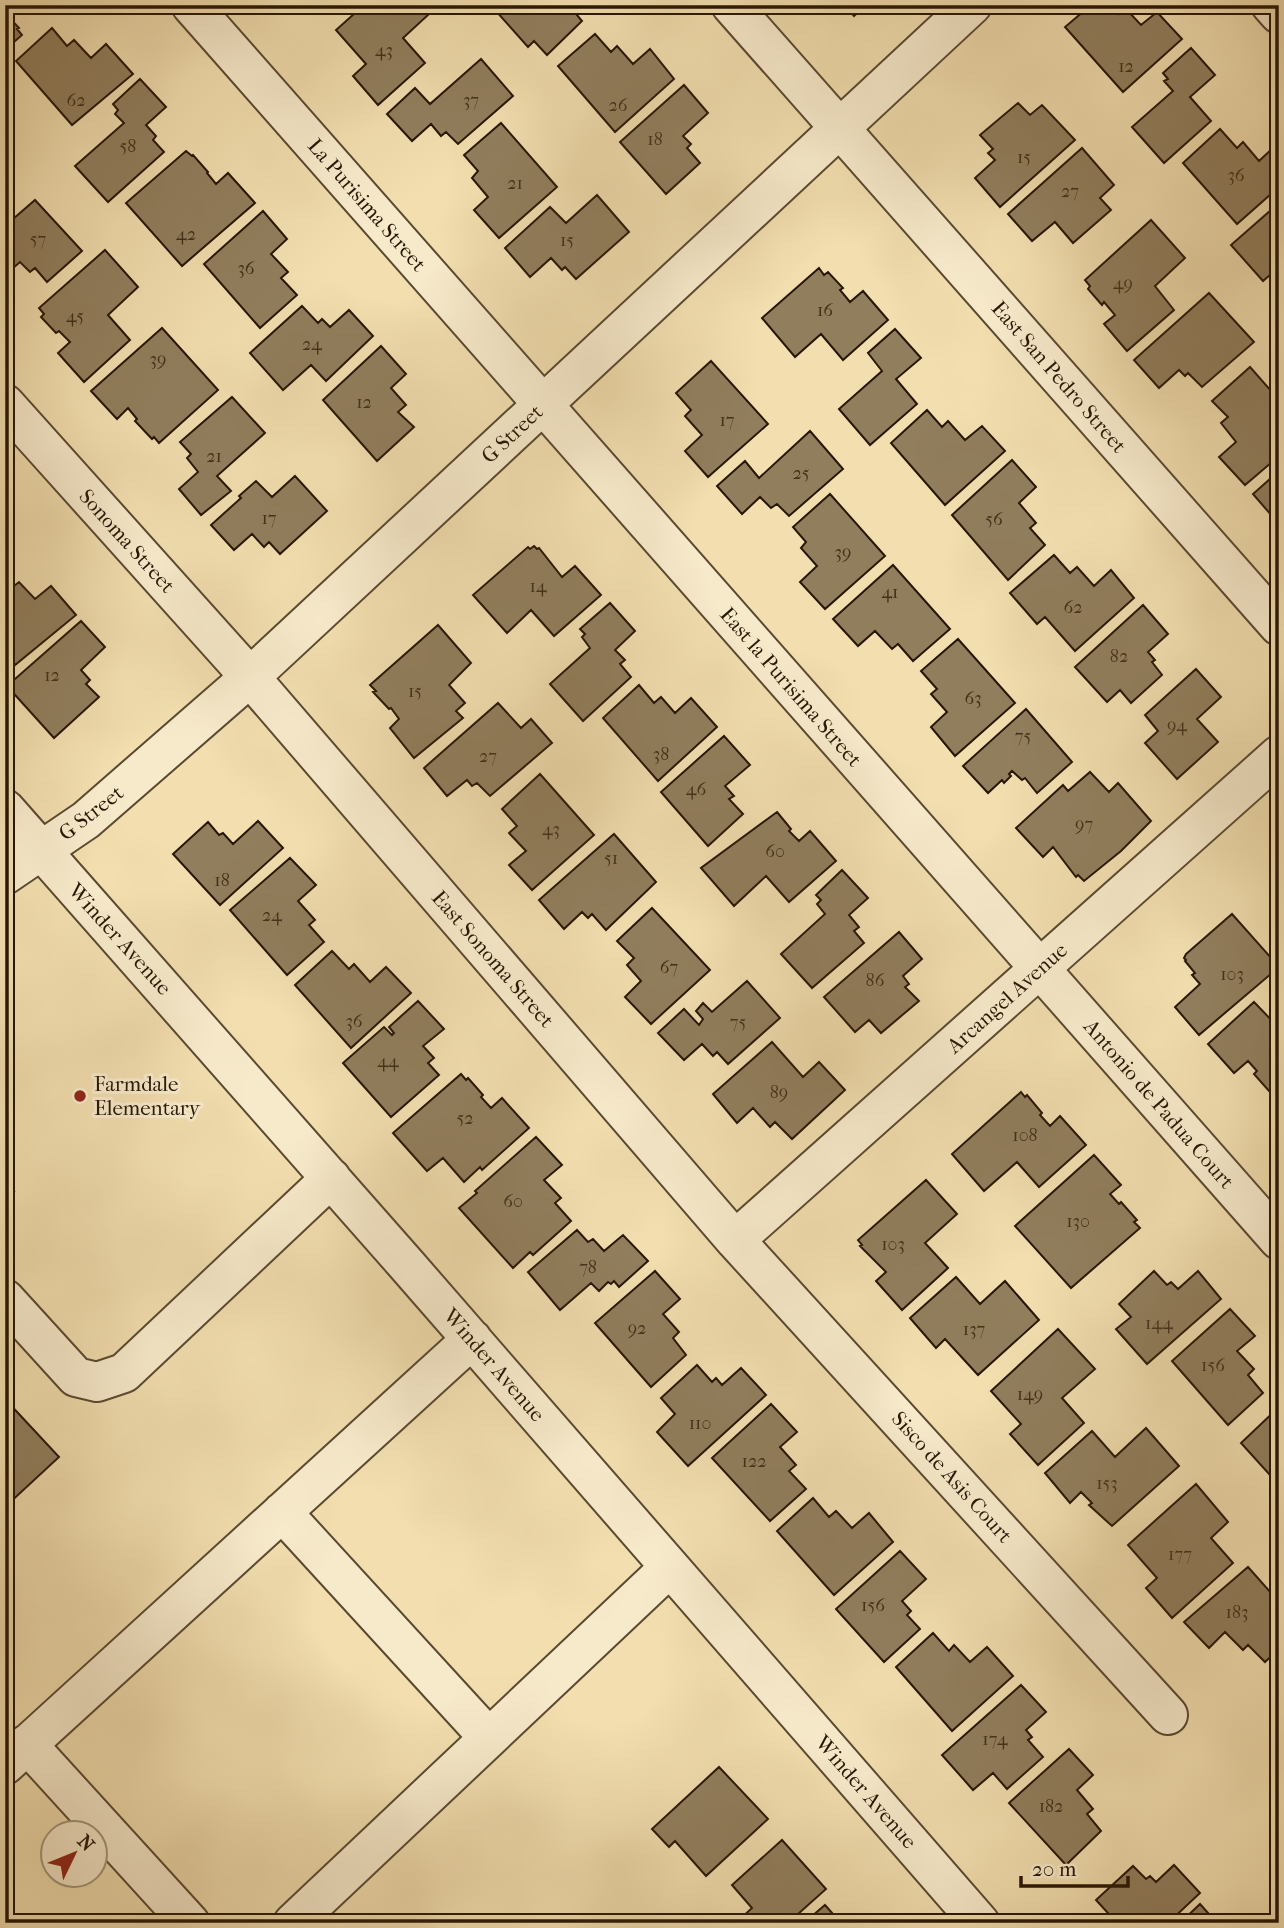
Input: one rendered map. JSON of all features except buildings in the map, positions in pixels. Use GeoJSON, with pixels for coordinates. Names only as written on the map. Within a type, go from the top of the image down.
{"type":"FeatureCollection","features":[{"type":"Feature","properties":{"kind":"street","name":"La Purisima Street"},"geometry":{"type":"LineString","coordinates":[[191,5],[543,405]]}},
{"type":"Feature","properties":{"kind":"street","name":"East San Pedro Street"},"geometry":{"type":"LineString","coordinates":[[731,5],[1279,626]]}},
{"type":"Feature","properties":{"kind":"street","name":"G Street"},"geometry":{"type":"LineString","coordinates":[[5,875],[86,820],[250,677],[972,5]]}},
{"type":"Feature","properties":{"kind":"street"},"geometry":{"type":"LineString","coordinates":[[1271,5],[1279,14]]}},
{"type":"Feature","properties":{"kind":"street","name":"Sonoma Street"},"geometry":{"type":"LineString","coordinates":[[5,404],[250,677]]}},
{"type":"Feature","properties":{"kind":"street","name":"East la Purisima Street"},"geometry":{"type":"LineString","coordinates":[[543,405],[1040,968]]}},
{"type":"Feature","properties":{"kind":"street","name":"East Sonoma Street"},"geometry":{"type":"LineString","coordinates":[[250,677],[736,1240]]}},
{"type":"Feature","properties":{"kind":"street","name":"Arcangel Avenue"},"geometry":{"type":"LineString","coordinates":[[736,1240],[1279,755]]}},
{"type":"Feature","properties":{"kind":"street","name":"Winder Avenue"},"geometry":{"type":"LineString","coordinates":[[5,809],[472,1339],[980,1923]]}},
{"type":"Feature","properties":{"kind":"street","name":"Antonio de Padua Court"},"geometry":{"type":"LineString","coordinates":[[1040,968],[1279,1240]]}},
{"type":"Feature","properties":{"kind":"street"},"geometry":{"type":"LineString","coordinates":[[5,1299],[76,1377],[97,1382],[124,1373],[331,1178]]}},
{"type":"Feature","properties":{"kind":"street","name":"Sisco de Asis Court"},"geometry":{"type":"LineString","coordinates":[[736,1240],[1168,1714]]}},
{"type":"Feature","properties":{"kind":"street"},"geometry":{"type":"LineString","coordinates":[[190,1923],[16,1754],[472,1339]]}},
{"type":"Feature","properties":{"kind":"street"},"geometry":{"type":"LineString","coordinates":[[282,1512],[489,1738]]}},
{"type":"Feature","properties":{"kind":"street"},"geometry":{"type":"LineString","coordinates":[[293,1923],[670,1566]]}},
{"type":"Feature","properties":{"kind":"path"},"geometry":{"type":"LineString","coordinates":[[5,1198],[14,1191]]}},
{"type":"Feature","properties":{"kind":"place","name":"Farmdale Elementary"},"geometry":{"type":"Point","coordinates":[80,1096]}}]}
